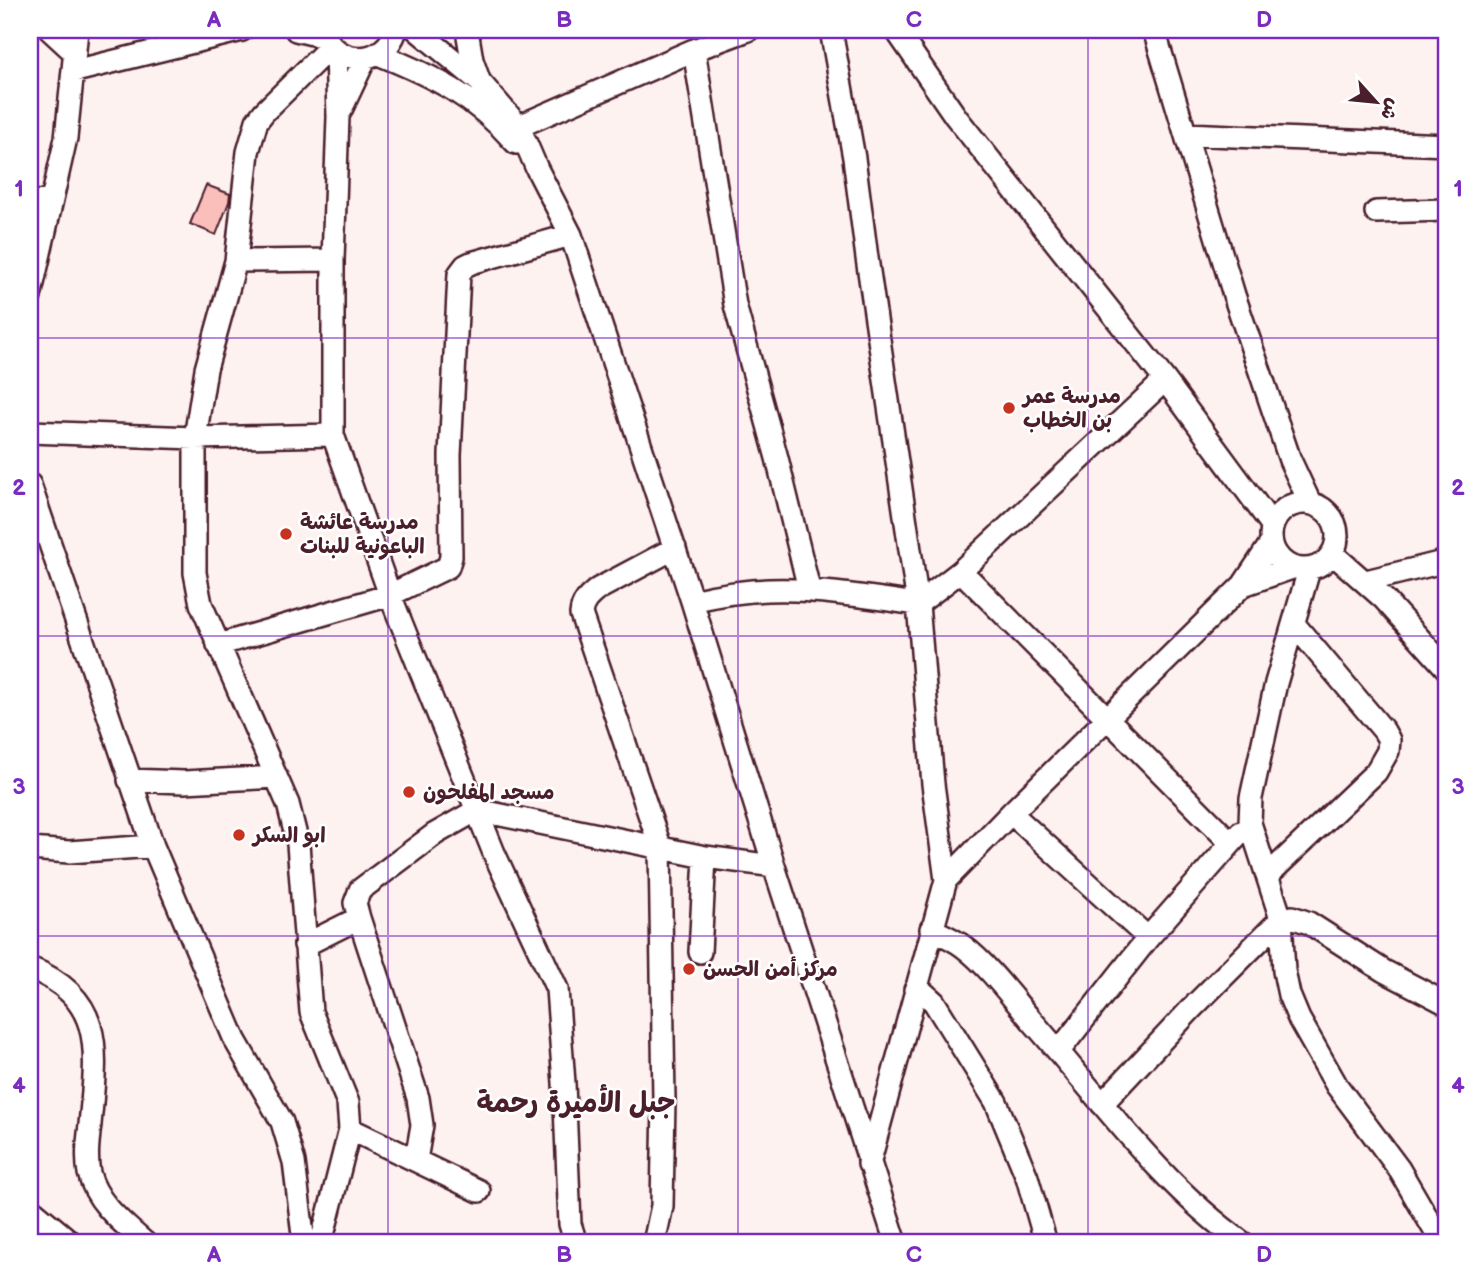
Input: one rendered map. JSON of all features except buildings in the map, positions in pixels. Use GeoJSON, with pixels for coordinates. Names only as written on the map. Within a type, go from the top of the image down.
{"type":"FeatureCollection","features":[{"type":"Feature","properties":{"kind":"street"},"geometry":{"type":"LineString","coordinates":[[50,30],[75,62]]}},
{"type":"Feature","properties":{"kind":"street"},"geometry":{"type":"LineString","coordinates":[[30,297],[40,201],[66,138],[77,30]]}},
{"type":"Feature","properties":{"kind":"street"},"geometry":{"type":"LineString","coordinates":[[75,62],[242,30]]}},
{"type":"Feature","properties":{"kind":"street"},"geometry":{"type":"LineString","coordinates":[[296,30],[329,41],[354,58],[371,56],[387,47],[396,30]]}},
{"type":"Feature","properties":{"kind":"street"},"geometry":{"type":"LineString","coordinates":[[417,30],[480,82]]}},
{"type":"Feature","properties":{"kind":"street"},"geometry":{"type":"LineString","coordinates":[[467,30],[472,60],[480,82],[537,169],[571,235],[675,548],[896,1243]]}},
{"type":"Feature","properties":{"kind":"street"},"geometry":{"type":"LineString","coordinates":[[512,129],[694,50],[748,30]]}},
{"type":"Feature","properties":{"kind":"street"},"geometry":{"type":"LineString","coordinates":[[831,30],[855,158],[867,258],[918,604],[933,784],[946,880],[869,1164]]}},
{"type":"Feature","properties":{"kind":"street"},"geometry":{"type":"LineString","coordinates":[[896,30],[956,117],[1165,380],[1272,534],[1278,558],[1301,569]]}},
{"type":"Feature","properties":{"kind":"street"},"geometry":{"type":"LineString","coordinates":[[1154,30],[1234,295],[1290,460],[1300,504]]}},
{"type":"Feature","properties":{"kind":"street"},"geometry":{"type":"LineString","coordinates":[[329,41],[338,117],[333,260],[333,435],[390,595],[494,853],[557,989],[570,1224],[576,1243]]}},
{"type":"Feature","properties":{"kind":"street"},"geometry":{"type":"LineString","coordinates":[[321,1243],[350,1129],[348,1103],[311,1012],[299,844],[288,804],[201,604],[195,573],[195,438],[206,369],[236,261],[243,177],[257,121],[276,98],[303,75],[329,41]]}},
{"type":"Feature","properties":{"kind":"street"},"geometry":{"type":"LineString","coordinates":[[694,50],[736,305],[809,589]]}},
{"type":"Feature","properties":{"kind":"street"},"geometry":{"type":"LineString","coordinates":[[338,117],[371,56]]}},
{"type":"Feature","properties":{"kind":"street"},"geometry":{"type":"LineString","coordinates":[[371,56],[421,71],[465,96],[512,129]]}},
{"type":"Feature","properties":{"kind":"street"},"geometry":{"type":"LineString","coordinates":[[1186,134],[1447,145]]}},
{"type":"Feature","properties":{"kind":"street"},"geometry":{"type":"LineString","coordinates":[[1376,212],[1447,210]]}},
{"type":"Feature","properties":{"kind":"street"},"geometry":{"type":"LineString","coordinates":[[218,645],[390,595],[440,573],[450,562],[450,455],[458,280],[461,269],[471,263],[571,235]]}},
{"type":"Feature","properties":{"kind":"street"},"geometry":{"type":"LineString","coordinates":[[236,261],[333,260]]}},
{"type":"Feature","properties":{"kind":"street"},"geometry":{"type":"LineString","coordinates":[[692,601],[737,591],[809,589],[918,604],[961,571],[1165,380]]}},
{"type":"Feature","properties":{"kind":"street"},"geometry":{"type":"LineString","coordinates":[[30,432],[195,438],[333,435]]}},
{"type":"Feature","properties":{"kind":"street"},"geometry":{"type":"LineString","coordinates":[[30,485],[153,846],[236,1040],[282,1122],[294,1162],[304,1243]]}},
{"type":"Feature","properties":{"kind":"street"},"geometry":{"type":"LineString","coordinates":[[946,880],[1106,718],[1243,585],[1272,534],[1279,514],[1300,504],[1322,508],[1332,517],[1338,542],[1333,554],[1322,565],[1243,585]]}},
{"type":"Feature","properties":{"kind":"street"},"geometry":{"type":"LineString","coordinates":[[654,1243],[659,1230],[662,1206],[660,846],[581,614],[587,597],[598,589],[675,548]]}},
{"type":"Feature","properties":{"kind":"street"},"geometry":{"type":"LineString","coordinates":[[1333,554],[1366,581],[1447,669]]}},
{"type":"Feature","properties":{"kind":"street"},"geometry":{"type":"LineString","coordinates":[[1366,581],[1447,561]]}},
{"type":"Feature","properties":{"kind":"street"},"geometry":{"type":"LineString","coordinates":[[1301,569],[1294,624],[1276,683],[1264,737],[1251,798],[1250,823],[1280,919],[1284,971],[1289,995],[1299,1019],[1337,1086],[1399,1169],[1442,1243]]}},
{"type":"Feature","properties":{"kind":"street"},"geometry":{"type":"LineString","coordinates":[[961,571],[1230,842]]}},
{"type":"Feature","properties":{"kind":"street"},"geometry":{"type":"LineString","coordinates":[[1268,875],[1376,772],[1388,751],[1389,740],[1384,731],[1294,624]]}},
{"type":"Feature","properties":{"kind":"street"},"geometry":{"type":"LineString","coordinates":[[129,780],[184,782],[276,777]]}},
{"type":"Feature","properties":{"kind":"street"},"geometry":{"type":"LineString","coordinates":[[416,1160],[422,1125],[418,1098],[359,918],[356,898],[366,885],[435,834],[477,810],[705,857],[774,866]]}},
{"type":"Feature","properties":{"kind":"street"},"geometry":{"type":"LineString","coordinates":[[1011,813],[1148,939]]}},
{"type":"Feature","properties":{"kind":"street"},"geometry":{"type":"LineString","coordinates":[[1059,1051],[1148,939],[1230,842],[1250,823]]}},
{"type":"Feature","properties":{"kind":"street"},"geometry":{"type":"LineString","coordinates":[[30,849],[69,852],[153,846]]}},
{"type":"Feature","properties":{"kind":"street"},"geometry":{"type":"LineString","coordinates":[[700,952],[705,857]]}},
{"type":"Feature","properties":{"kind":"street"},"geometry":{"type":"LineString","coordinates":[[1102,1104],[1280,919],[1292,917],[1309,923],[1384,971],[1445,1000]]}},
{"type":"Feature","properties":{"kind":"street"},"geometry":{"type":"LineString","coordinates":[[306,945],[359,918]]}},
{"type":"Feature","properties":{"kind":"street"},"geometry":{"type":"LineString","coordinates":[[931,929],[954,940],[972,954],[1059,1051],[1102,1104],[1196,1207],[1243,1243]]}},
{"type":"Feature","properties":{"kind":"street"},"geometry":{"type":"LineString","coordinates":[[30,968],[50,976],[67,989],[87,1014],[94,1045],[87,1152],[90,1174],[104,1203],[145,1243]]}},
{"type":"Feature","properties":{"kind":"street"},"geometry":{"type":"LineString","coordinates":[[915,990],[924,993],[934,1002],[996,1102],[1027,1177],[1046,1243]]}},
{"type":"Feature","properties":{"kind":"street"},"geometry":{"type":"LineString","coordinates":[[350,1129],[479,1191]]}},
{"type":"Feature","properties":{"kind":"street"},"geometry":{"type":"LineString","coordinates":[[30,1208],[72,1243]]}},
{"type":"Feature","properties":{"kind":"place","name":"مدرسة عمر بن الخطاب"},"geometry":{"type":"Point","coordinates":[1009,408]}},
{"type":"Feature","properties":{"kind":"place","name":"مدرسة عائشة الباعونية للبنات"},"geometry":{"type":"Point","coordinates":[286,534]}},
{"type":"Feature","properties":{"kind":"place","name":"مسجد المفلحون"},"geometry":{"type":"Point","coordinates":[409,792]}},
{"type":"Feature","properties":{"kind":"place","name":"ابو السكر"},"geometry":{"type":"Point","coordinates":[239,835]}},
{"type":"Feature","properties":{"kind":"place","name":"مركز أمن الحسن"},"geometry":{"type":"Point","coordinates":[689,969]}},
{"type":"Feature","properties":{"kind":"district","name":"جبل الأميرة رحمة"},"geometry":{"type":"Point","coordinates":[576,1103]}}]}
